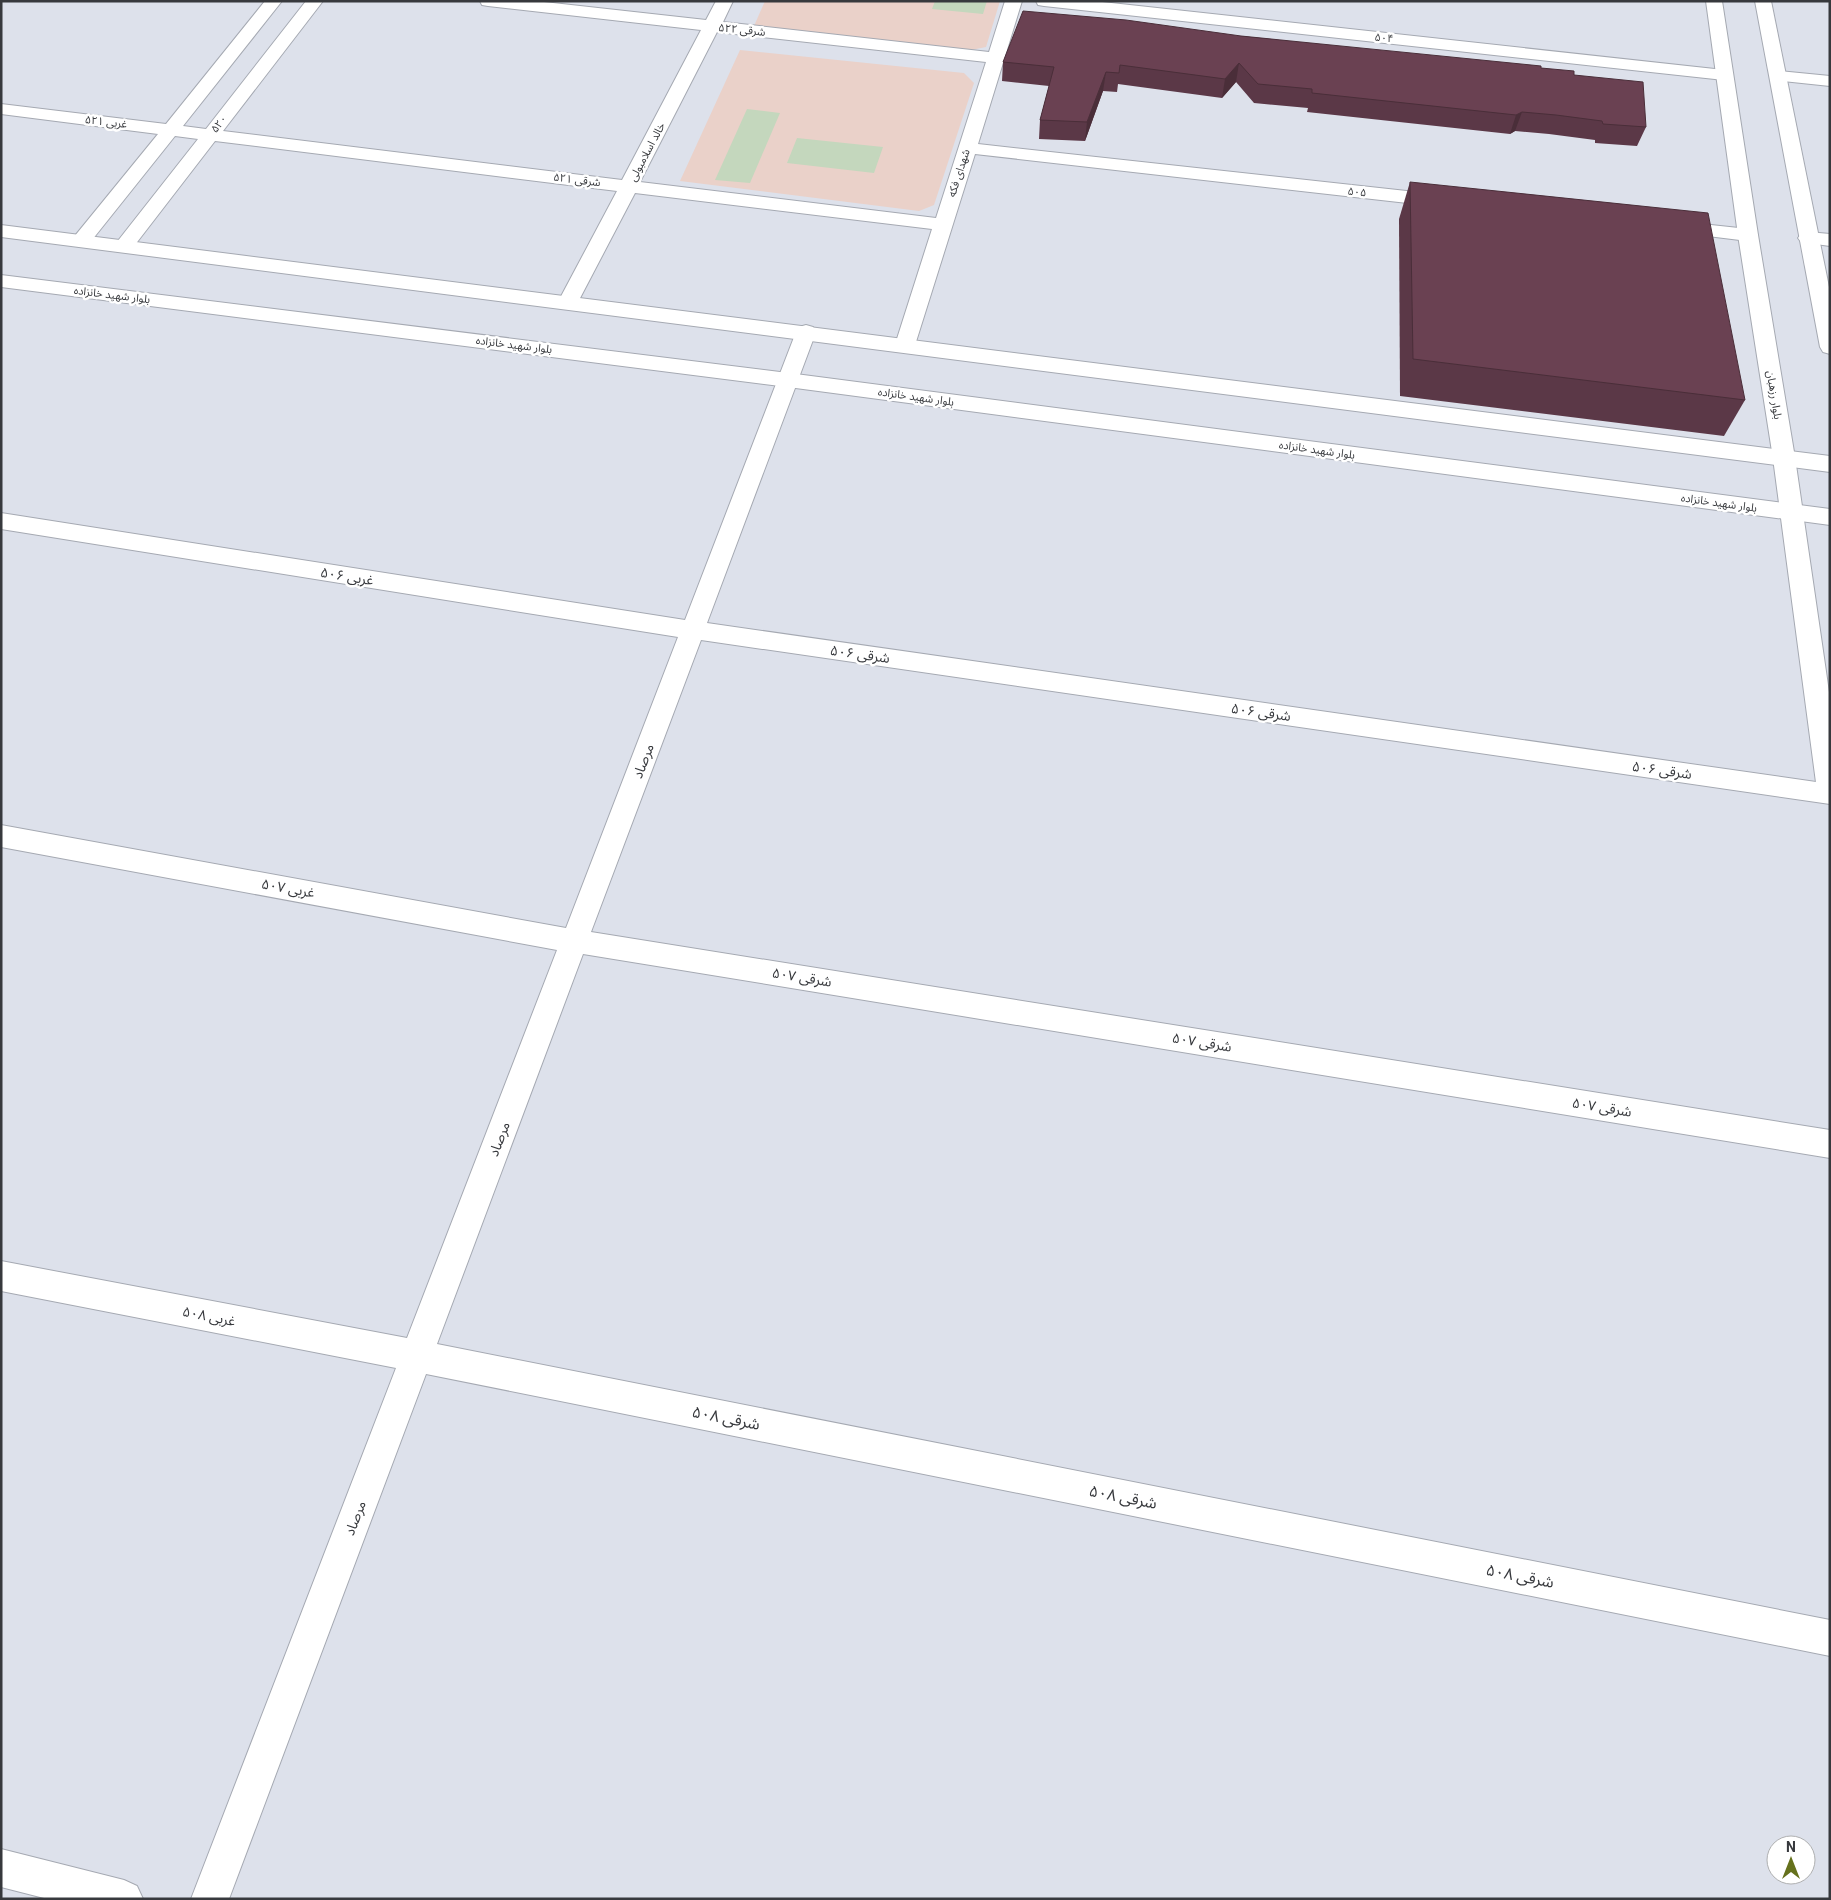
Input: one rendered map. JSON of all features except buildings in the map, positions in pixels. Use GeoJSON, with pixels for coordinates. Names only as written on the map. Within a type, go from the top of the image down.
{"type":"FeatureCollection","features":[{"type":"Feature","properties":{"kind":"street"},"geometry":{"type":"LineString","coordinates":[[81,241],[274,1]]}},
{"type":"Feature","properties":{"kind":"street","name":"۵۲۰"},"geometry":{"type":"LineString","coordinates":[[124,246],[315,1]]}},
{"type":"Feature","properties":{"kind":"street","name":"۵۲۲ شرقی"},"geometry":{"type":"LineString","coordinates":[[488,1],[996,58]]}},
{"type":"Feature","properties":{"kind":"street","name":"خالد اسلامبولی"},"geometry":{"type":"LineString","coordinates":[[568,302],[725,1]]}},
{"type":"Feature","properties":{"kind":"street","name":"شهدای فکه"},"geometry":{"type":"LineString","coordinates":[[905,345],[1014,1]]}},
{"type":"Feature","properties":{"kind":"street","name":"۵۰۴"},"geometry":{"type":"LineString","coordinates":[[1044,1],[1724,75]]}},
{"type":"Feature","properties":{"kind":"street","name":"بلوار رزهبان"},"geometry":{"type":"LineString","coordinates":[[1714,1],[1748,236],[1784,458],[1830,792]]}},
{"type":"Feature","properties":{"kind":"street"},"geometry":{"type":"LineString","coordinates":[[1763,1],[1830,347]]}},
{"type":"Feature","properties":{"kind":"street"},"geometry":{"type":"LineString","coordinates":[[1779,76],[1830,81]]}},
{"type":"Feature","properties":{"kind":"street","name":"۵۲۱ غربی"},"geometry":{"type":"LineString","coordinates":[[1,108],[211,135]]}},
{"type":"Feature","properties":{"kind":"street","name":"۵۲۱ شرقی"},"geometry":{"type":"LineString","coordinates":[[211,135],[943,226]]}},
{"type":"Feature","properties":{"kind":"street","name":"۵۰۵"},"geometry":{"type":"LineString","coordinates":[[967,148],[1461,204]]}},
{"type":"Feature","properties":{"kind":"street"},"geometry":{"type":"LineString","coordinates":[[1659,226],[1748,236]]}},
{"type":"Feature","properties":{"kind":"street"},"geometry":{"type":"LineString","coordinates":[[1,231],[806,332],[1830,464]]}},
{"type":"Feature","properties":{"kind":"street"},"geometry":{"type":"LineString","coordinates":[[1808,238],[1830,240]]}},
{"type":"Feature","properties":{"kind":"street","name":"بلوار شهید خانزاده"},"geometry":{"type":"LineString","coordinates":[[1,281],[788,380],[1830,517]]}},
{"type":"Feature","properties":{"kind":"street","name":"مرصاد"},"geometry":{"type":"LineString","coordinates":[[210,1899],[806,332]]}},
{"type":"Feature","properties":{"kind":"street","name":"۵۰۶ غربی"},"geometry":{"type":"LineString","coordinates":[[1,521],[692,630]]}},
{"type":"Feature","properties":{"kind":"street","name":"۵۰۶ شرقی"},"geometry":{"type":"LineString","coordinates":[[692,630],[1830,792]]}},
{"type":"Feature","properties":{"kind":"street","name":"۵۰۷ غربی"},"geometry":{"type":"LineString","coordinates":[[1,836],[574,941]]}},
{"type":"Feature","properties":{"kind":"street","name":"۵۰۷ شرقی"},"geometry":{"type":"LineString","coordinates":[[574,941],[1830,1144]]}},
{"type":"Feature","properties":{"kind":"street","name":"۵۰۸ غربی"},"geometry":{"type":"LineString","coordinates":[[1,1276],[416,1356]]}},
{"type":"Feature","properties":{"kind":"street","name":"۵۰۸ شرقی"},"geometry":{"type":"LineString","coordinates":[[416,1356],[1830,1638]]}},
{"type":"Feature","properties":{"kind":"street"},"geometry":{"type":"LineString","coordinates":[[1,1868],[124,1899]]}},
{"type":"Feature","properties":{"kind":"shaded area"},"geometry":{"type":"Polygon","coordinates":[[[765,1],[1000,1],[986,47],[971,50],[754,26],[765,1]]]}},
{"type":"Feature","properties":{"kind":"shaded area"},"geometry":{"type":"Polygon","coordinates":[[[740,50],[964,73],[974,83],[934,205],[919,211],[680,181],[740,50]]]}},
{"type":"Feature","properties":{"kind":"green space"},"geometry":{"type":"Polygon","coordinates":[[[935,1],[987,1],[983,14],[932,9],[935,1]]]}},
{"type":"Feature","properties":{"kind":"green space"},"geometry":{"type":"Polygon","coordinates":[[[747,109],[780,113],[750,183],[715,180],[747,109]]]}},
{"type":"Feature","properties":{"kind":"green space"},"geometry":{"type":"Polygon","coordinates":[[[797,138],[883,147],[874,173],[787,163],[797,138]]]}}]}
